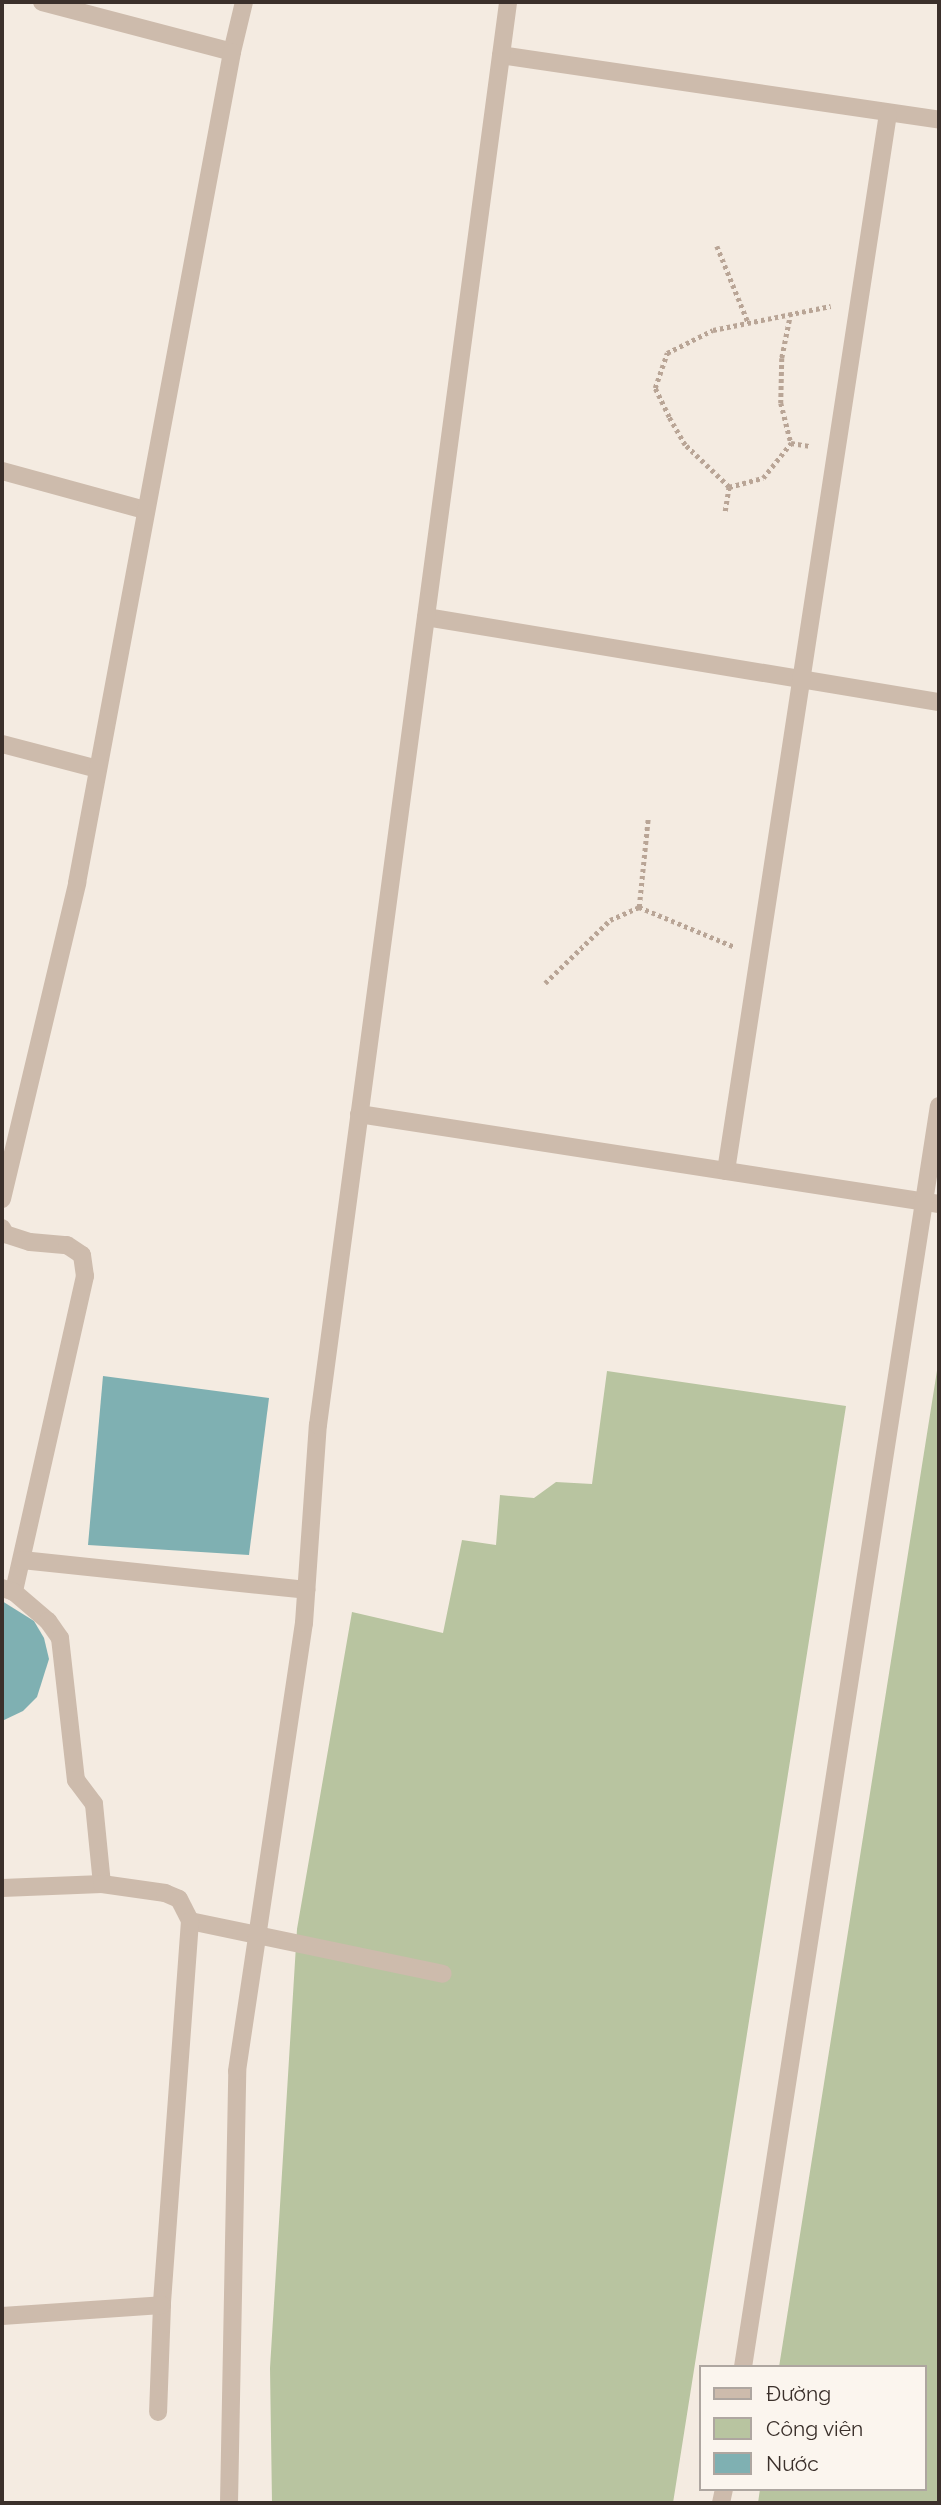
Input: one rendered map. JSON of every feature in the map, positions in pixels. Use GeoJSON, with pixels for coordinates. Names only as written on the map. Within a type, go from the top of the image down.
{"type":"FeatureCollection","features":[{"type":"Feature","properties":{"kind":"street"},"geometry":{"type":"LineString","coordinates":[[42,2],[232,52]]}},
{"type":"Feature","properties":{"kind":"street"},"geometry":{"type":"LineString","coordinates":[[2,1199],[4,1176],[77,883],[145,510],[232,52],[244,2]]}},
{"type":"Feature","properties":{"kind":"street"},"geometry":{"type":"LineString","coordinates":[[229,2503],[237,2071],[306,1590],[318,1425],[508,2]]}},
{"type":"Feature","properties":{"kind":"street"},"geometry":{"type":"LineString","coordinates":[[500,55],[939,120]]}},
{"type":"Feature","properties":{"kind":"street"},"geometry":{"type":"LineString","coordinates":[[726,1171],[888,114]]}},
{"type":"Feature","properties":{"kind":"street"},"geometry":{"type":"LineString","coordinates":[[2,471],[145,510]]}},
{"type":"Feature","properties":{"kind":"street"},"geometry":{"type":"LineString","coordinates":[[426,617],[939,702]]}},
{"type":"Feature","properties":{"kind":"street"},"geometry":{"type":"LineString","coordinates":[[2,744],[98,769]]}},
{"type":"Feature","properties":{"kind":"street"},"geometry":{"type":"LineString","coordinates":[[743,2365],[932,1203],[939,1106]]}},
{"type":"Feature","properties":{"kind":"street"},"geometry":{"type":"LineString","coordinates":[[359,1114],[932,1203]]}},
{"type":"Feature","properties":{"kind":"street"},"geometry":{"type":"LineString","coordinates":[[2,1228],[5,1234],[30,1242],[66,1245],[82,1255],[85,1276],[22,1560],[8,1590],[48,1621],[60,1638],[76,1780],[94,1804],[102,1884]]}},
{"type":"Feature","properties":{"kind":"street"},"geometry":{"type":"LineString","coordinates":[[22,1560],[306,1590]]}},
{"type":"Feature","properties":{"kind":"street"},"geometry":{"type":"LineString","coordinates":[[2,1888],[102,1884],[179,1899],[190,1921],[162,2305],[158,2412]]}},
{"type":"Feature","properties":{"kind":"street"},"geometry":{"type":"LineString","coordinates":[[190,1921],[443,1974]]}},
{"type":"Feature","properties":{"kind":"street"},"geometry":{"type":"LineString","coordinates":[[2,2316],[162,2305]]}},
{"type":"Feature","properties":{"kind":"path"},"geometry":{"type":"LineString","coordinates":[[717,246],[748,322]]}},
{"type":"Feature","properties":{"kind":"path"},"geometry":{"type":"LineString","coordinates":[[729,487],[684,445],[655,388],[667,353],[680,344],[748,322],[822,304],[837,307]]}},
{"type":"Feature","properties":{"kind":"path"},"geometry":{"type":"LineString","coordinates":[[792,312],[782,358],[781,403],[792,443]]}},
{"type":"Feature","properties":{"kind":"path"},"geometry":{"type":"LineString","coordinates":[[729,487],[763,478],[792,443]]}},
{"type":"Feature","properties":{"kind":"path"},"geometry":{"type":"LineString","coordinates":[[792,443],[816,447]]}},
{"type":"Feature","properties":{"kind":"path"},"geometry":{"type":"LineString","coordinates":[[725,511],[729,487]]}},
{"type":"Feature","properties":{"kind":"path"},"geometry":{"type":"LineString","coordinates":[[639,907],[648,819]]}},
{"type":"Feature","properties":{"kind":"path"},"geometry":{"type":"LineString","coordinates":[[545,983],[610,920],[639,907],[738,947]]}},
{"type":"Feature","properties":{"kind":"green space"},"geometry":{"type":"Polygon","coordinates":[[[939,1358],[939,2503],[758,2503],[760,2491],[927,2491],[927,2365],[779,2365],[939,1358]]]}},
{"type":"Feature","properties":{"kind":"green space"},"geometry":{"type":"Polygon","coordinates":[[[607,1371],[846,1406],[673,2503],[272,2503],[270,2368],[297,1929],[352,1612],[443,1633],[462,1540],[496,1545],[500,1495],[534,1498],[556,1482],[592,1484],[607,1371]]]}},
{"type":"Feature","properties":{"kind":"water"},"geometry":{"type":"Polygon","coordinates":[[[103,1376],[269,1398],[249,1555],[88,1545],[103,1376]]]}},
{"type":"Feature","properties":{"kind":"water"},"geometry":{"type":"Polygon","coordinates":[[[2,1601],[34,1621],[44,1638],[49,1659],[37,1697],[23,1711],[2,1721],[2,1601]]]}}]}
